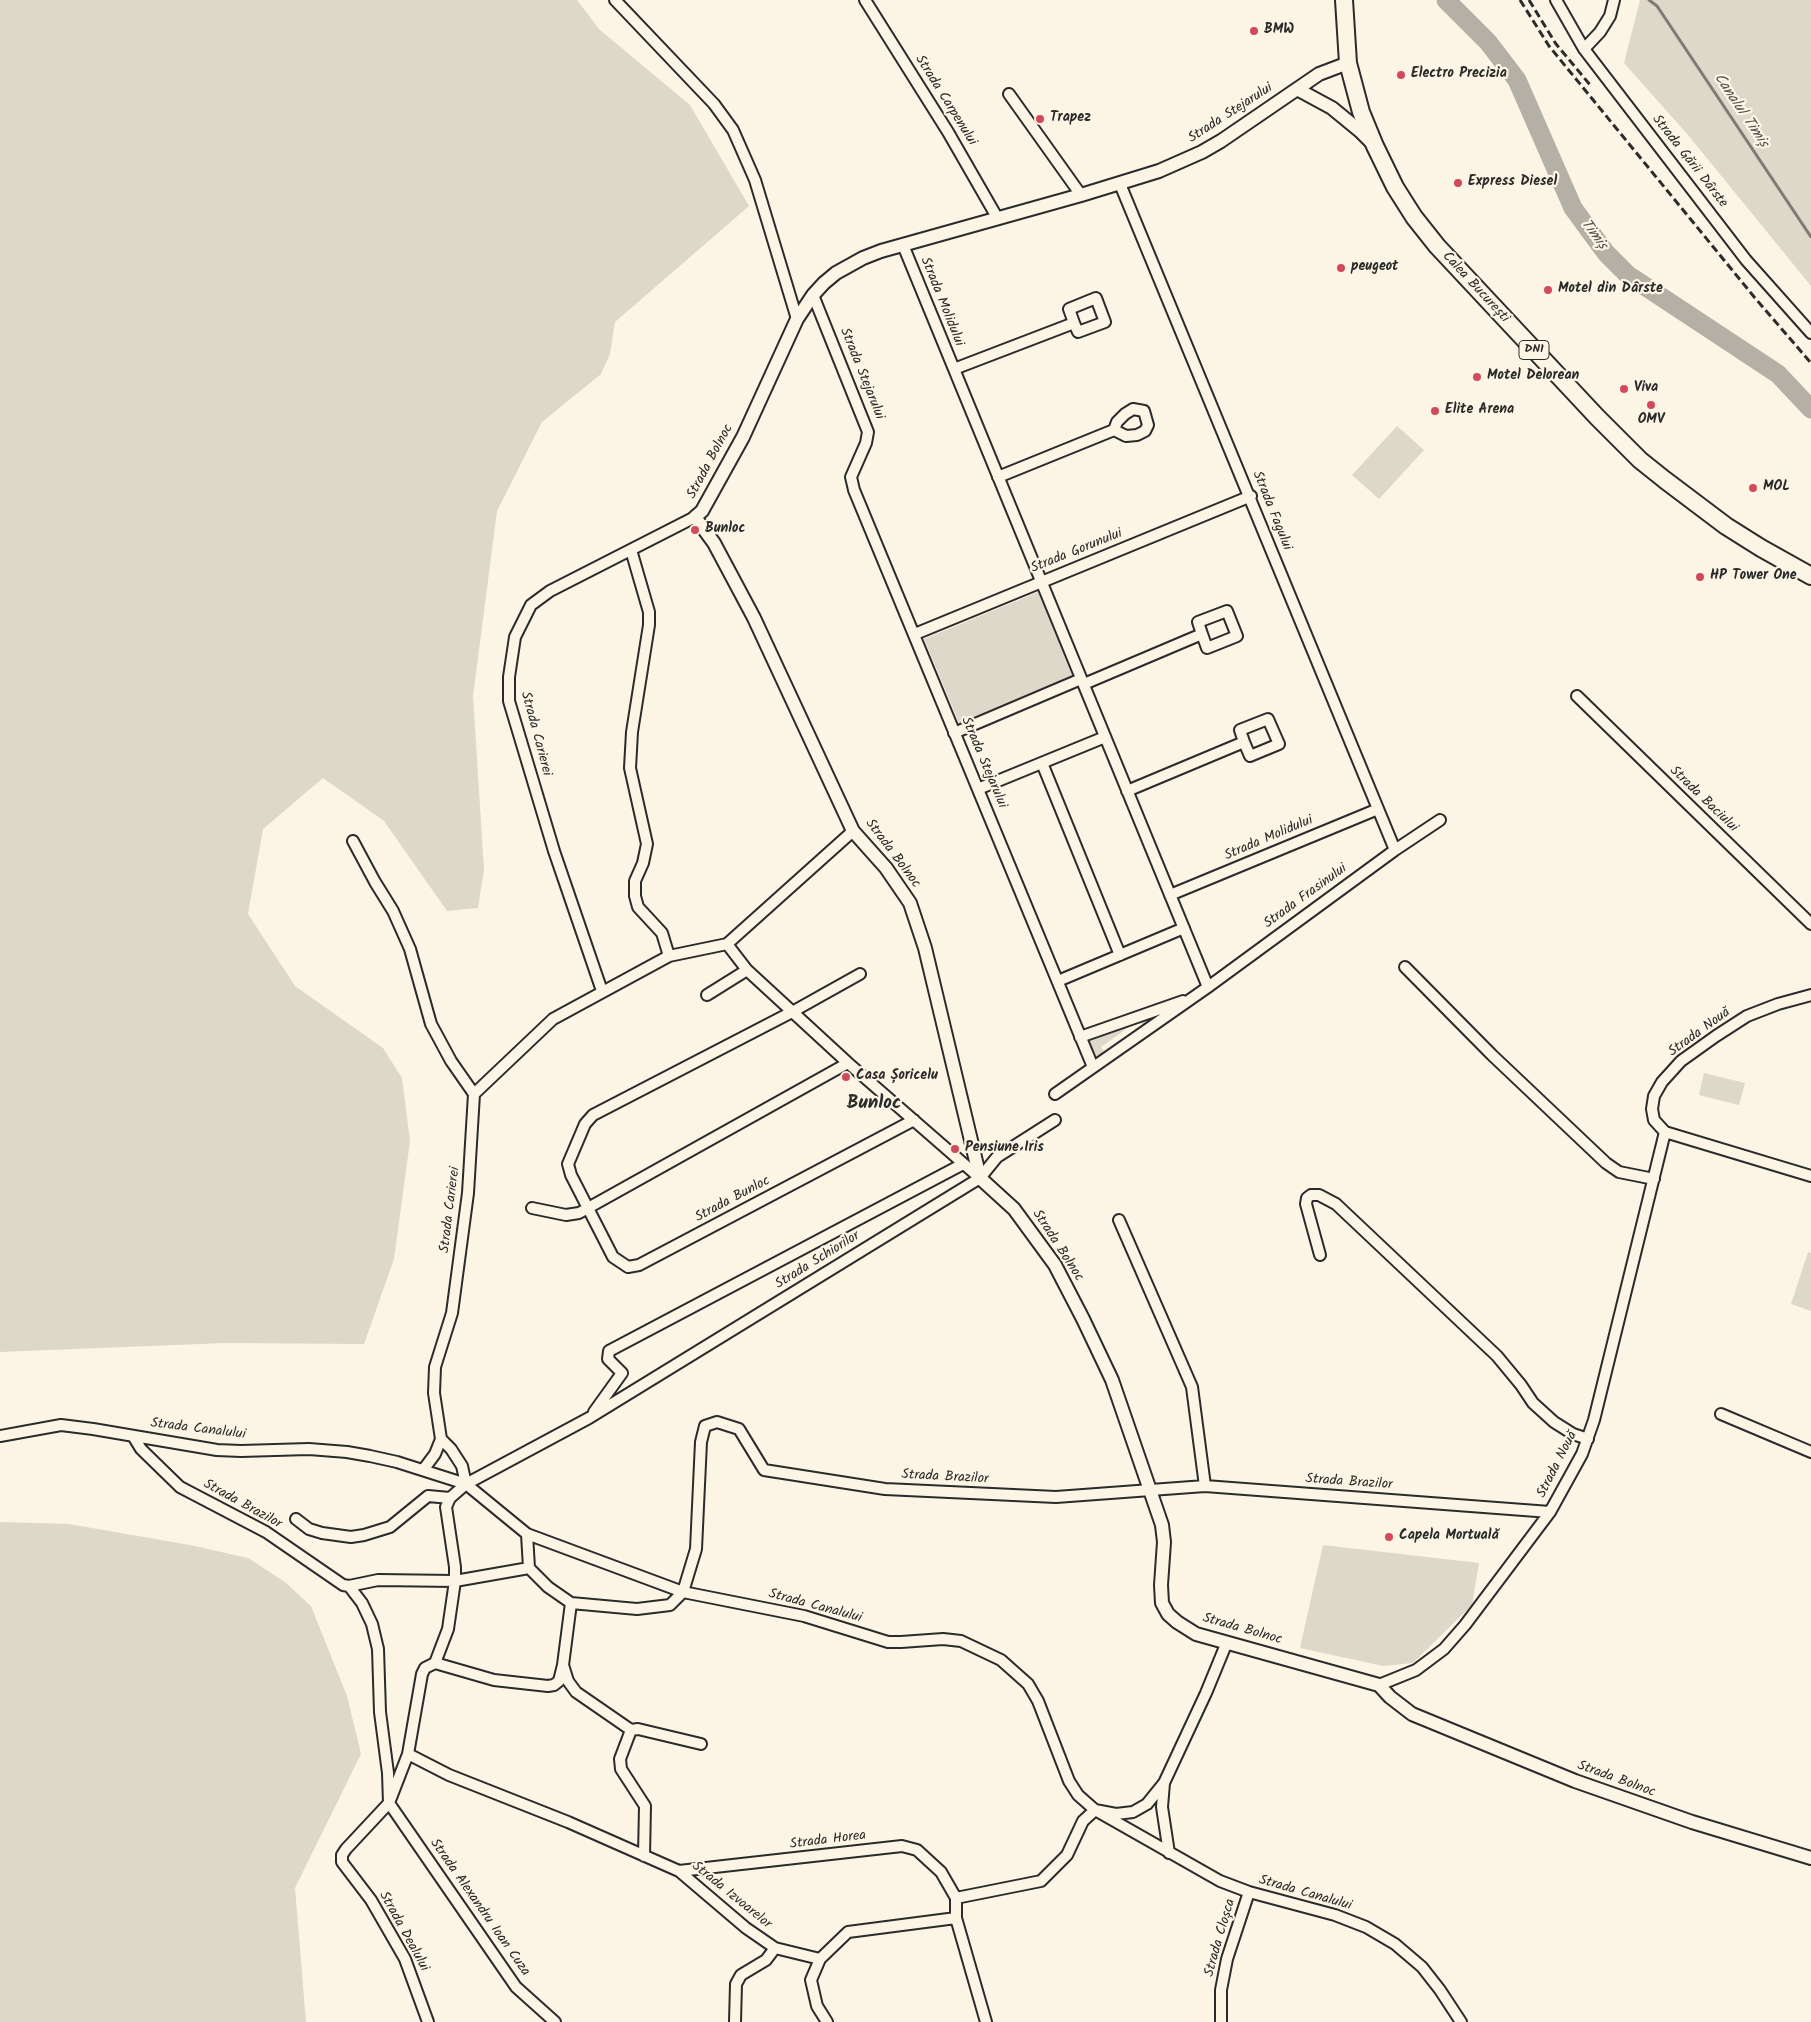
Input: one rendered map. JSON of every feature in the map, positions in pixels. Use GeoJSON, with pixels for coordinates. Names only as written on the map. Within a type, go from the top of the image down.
{"type":"FeatureCollection","features":[{"type":"Feature","properties":{"kind":"highway","name":"Calea București"},"geometry":{"type":"LineString","coordinates":[[1344,0],[1348,64],[1359,105],[1375,146],[1405,204],[1437,246],[1618,438],[1664,480],[1707,512],[1761,548],[1811,576]]}},
{"type":"Feature","properties":{"kind":"street"},"geometry":{"type":"LineString","coordinates":[[615,0],[714,104],[733,130],[755,180],[798,319]]}},
{"type":"Feature","properties":{"kind":"street","name":"Strada Carpenului"},"geometry":{"type":"LineString","coordinates":[[865,0],[948,132],[998,219]]}},
{"type":"Feature","properties":{"kind":"street","name":"Strada Gării Dârste"},"geometry":{"type":"LineString","coordinates":[[1556,0],[1584,49],[1746,260],[1811,333]]}},
{"type":"Feature","properties":{"kind":"street"},"geometry":{"type":"LineString","coordinates":[[1584,49],[1600,32],[1610,16],[1614,0]]}},
{"type":"Feature","properties":{"kind":"street","name":"Strada Stejarului"},"geometry":{"type":"LineString","coordinates":[[1093,1067],[851,482],[853,472],[866,443],[868,432],[813,295],[824,283],[863,258],[1159,171],[1202,152],[1221,141],[1319,74],[1348,64]]}},
{"type":"Feature","properties":{"kind":"street"},"geometry":{"type":"LineString","coordinates":[[1297,89],[1332,108],[1375,146]]}},
{"type":"Feature","properties":{"kind":"street"},"geometry":{"type":"LineString","coordinates":[[1009,94],[1081,195]]}},
{"type":"Feature","properties":{"kind":"street","name":"Strada Fagului"},"geometry":{"type":"LineString","coordinates":[[1120,184],[1395,850]]}},
{"type":"Feature","properties":{"kind":"street","name":"Strada Molidului"},"geometry":{"type":"LineString","coordinates":[[903,245],[1208,987]]}},
{"type":"Feature","properties":{"kind":"street","name":"Strada Bolnoc"},"geometry":{"type":"LineString","coordinates":[[813,295],[798,319],[743,437],[702,511],[696,517],[714,543],[754,618],[853,831],[886,868],[910,903],[925,948],[980,1178],[1014,1209],[1036,1236],[1055,1265],[1084,1319],[1112,1380],[1162,1525],[1164,1542],[1161,1585],[1162,1603],[1172,1618],[1196,1634],[1379,1685],[1390,1697],[1412,1714],[1575,1781],[1684,1819],[1811,1858]]}},
{"type":"Feature","properties":{"kind":"street","name":"Strada Molidului"},"geometry":{"type":"LineString","coordinates":[[954,369],[1074,323]]}},
{"type":"Feature","properties":{"kind":"street"},"geometry":{"type":"LineString","coordinates":[[998,477],[1114,430]]}},
{"type":"Feature","properties":{"kind":"street","name":"Strada Gorunului"},"geometry":{"type":"LineString","coordinates":[[914,634],[1250,496]]}},
{"type":"Feature","properties":{"kind":"street","name":"Strada Carierei"},"geometry":{"type":"LineString","coordinates":[[602,991],[571,904],[509,701],[509,678],[515,637],[531,605],[550,591],[696,517]]}},
{"type":"Feature","properties":{"kind":"street"},"geometry":{"type":"LineString","coordinates":[[630,550],[649,612],[650,625],[632,732],[630,768],[647,844],[644,863],[635,881],[635,896],[638,907],[662,934],[669,956]]}},
{"type":"Feature","properties":{"kind":"street"},"geometry":{"type":"LineString","coordinates":[[954,733],[1202,634]]}},
{"type":"Feature","properties":{"kind":"street","name":"Strada Baciului"},"geometry":{"type":"LineString","coordinates":[[1577,696],[1811,924]]}},
{"type":"Feature","properties":{"kind":"street"},"geometry":{"type":"LineString","coordinates":[[978,789],[1105,737]]}},
{"type":"Feature","properties":{"kind":"street"},"geometry":{"type":"LineString","coordinates":[[1127,791],[1244,742]]}},
{"type":"Feature","properties":{"kind":"street"},"geometry":{"type":"LineString","coordinates":[[1042,763],[1120,955]]}},
{"type":"Feature","properties":{"kind":"street","name":"Strada Molidului"},"geometry":{"type":"LineString","coordinates":[[1170,895],[1378,809]]}},
{"type":"Feature","properties":{"kind":"street","name":"Strada Frasinului"},"geometry":{"type":"LineString","coordinates":[[1055,1094],[1208,987],[1395,850],[1440,820]]}},
{"type":"Feature","properties":{"kind":"street"},"geometry":{"type":"LineString","coordinates":[[353,841],[393,911],[410,949],[432,1024],[451,1061],[474,1094],[553,1019],[669,956],[727,944],[853,831]]}},
{"type":"Feature","properties":{"kind":"street"},"geometry":{"type":"LineString","coordinates":[[1058,981],[1184,928]]}},
{"type":"Feature","properties":{"kind":"street"},"geometry":{"type":"LineString","coordinates":[[727,944],[747,970],[792,1012],[980,1178]]}},
{"type":"Feature","properties":{"kind":"street"},"geometry":{"type":"LineString","coordinates":[[1405,967],[1492,1054],[1606,1163],[1619,1172],[1654,1179]]}},
{"type":"Feature","properties":{"kind":"street"},"geometry":{"type":"LineString","coordinates":[[707,996],[747,970]]}},
{"type":"Feature","properties":{"kind":"street","name":"Strada Bunloc"},"geometry":{"type":"LineString","coordinates":[[860,974],[792,1012],[593,1114],[586,1124],[568,1164],[571,1175],[613,1257],[628,1267],[639,1265],[914,1120]]}},
{"type":"Feature","properties":{"kind":"street","name":"Strada Nouă"},"geometry":{"type":"LineString","coordinates":[[1379,1685],[1416,1670],[1444,1649],[1550,1512],[1582,1454],[1598,1403],[1665,1132],[1654,1120],[1652,1109],[1654,1096],[1662,1082],[1682,1061],[1747,1016],[1778,1004],[1811,995]]}},
{"type":"Feature","properties":{"kind":"street","name":"Strada Frasinului"},"geometry":{"type":"LineString","coordinates":[[1080,1037],[1190,999]]}},
{"type":"Feature","properties":{"kind":"street"},"geometry":{"type":"LineString","coordinates":[[532,1208],[566,1215],[579,1212],[848,1063]]}},
{"type":"Feature","properties":{"kind":"street","name":"Strada Carierei"},"geometry":{"type":"LineString","coordinates":[[440,1438],[434,1393],[435,1367],[453,1304],[468,1193],[474,1094]]}},
{"type":"Feature","properties":{"kind":"street","name":"Strada Schiorilor"},"geometry":{"type":"LineString","coordinates":[[466,1484],[589,1418],[980,1178],[997,1157],[1056,1120]]}},
{"type":"Feature","properties":{"kind":"street"},"geometry":{"type":"LineString","coordinates":[[1665,1132],[1811,1176]]}},
{"type":"Feature","properties":{"kind":"street","name":"Strada Schiorilor"},"geometry":{"type":"LineString","coordinates":[[589,1418],[608,1395],[622,1373],[608,1359],[609,1351],[963,1164]]}},
{"type":"Feature","properties":{"kind":"street"},"geometry":{"type":"LineString","coordinates":[[1320,1255],[1306,1204],[1307,1198],[1311,1195],[1319,1195],[1336,1204],[1497,1356],[1533,1403],[1554,1422],[1573,1434],[1588,1439]]}},
{"type":"Feature","properties":{"kind":"street"},"geometry":{"type":"LineString","coordinates":[[1119,1220],[1192,1387],[1205,1486]]}},
{"type":"Feature","properties":{"kind":"street"},"geometry":{"type":"LineString","coordinates":[[1721,1414],[1811,1452]]}},
{"type":"Feature","properties":{"kind":"street","name":"Strada Brazilor"},"geometry":{"type":"LineString","coordinates":[[684,1592],[696,1549],[701,1442],[705,1426],[717,1422],[739,1429],[764,1470],[876,1488],[1056,1498],[1205,1486],[1550,1512]]}},
{"type":"Feature","properties":{"kind":"street","name":"Strada Canalului"},"geometry":{"type":"LineString","coordinates":[[0,1436],[61,1425],[225,1450],[309,1449],[347,1452],[397,1462],[466,1484],[527,1534],[684,1592],[804,1616],[888,1642],[943,1639],[961,1641],[980,1648],[1001,1660],[1028,1684],[1038,1701],[1070,1781],[1078,1795],[1095,1810],[1214,1878],[1249,1892],[1335,1915],[1366,1927],[1395,1944],[1422,1967],[1462,2022]]}},
{"type":"Feature","properties":{"kind":"street","name":"Strada Brazilor"},"geometry":{"type":"LineString","coordinates":[[133,1436],[141,1449],[180,1487],[266,1532],[343,1585],[349,1586],[362,1603],[378,1649],[380,1712],[388,1773],[389,1803]]}},
{"type":"Feature","properties":{"kind":"street"},"geometry":{"type":"LineString","coordinates":[[389,1803],[408,1754],[422,1674],[425,1668],[435,1663],[448,1629],[455,1581],[455,1567],[446,1507],[450,1498],[466,1484],[462,1466],[451,1449],[440,1438],[435,1454],[423,1470]]}},
{"type":"Feature","properties":{"kind":"street"},"geometry":{"type":"LineString","coordinates":[[296,1519],[309,1529],[351,1537],[390,1527],[428,1496],[450,1498]]}},
{"type":"Feature","properties":{"kind":"street"},"geometry":{"type":"LineString","coordinates":[[527,1534],[529,1568],[548,1587],[571,1603],[637,1609],[670,1605],[684,1592]]}},
{"type":"Feature","properties":{"kind":"street"},"geometry":{"type":"LineString","coordinates":[[349,1586],[378,1580],[455,1581],[529,1568]]}},
{"type":"Feature","properties":{"kind":"street"},"geometry":{"type":"LineString","coordinates":[[435,1663],[494,1680],[554,1685],[559,1681],[563,1666],[571,1603]]}},
{"type":"Feature","properties":{"kind":"street"},"geometry":{"type":"LineString","coordinates":[[986,2022],[956,1918],[956,1898],[1041,1881],[1067,1855],[1083,1821],[1095,1810],[1116,1814],[1133,1812],[1147,1804],[1164,1783],[1206,1693],[1227,1642]]}},
{"type":"Feature","properties":{"kind":"street"},"geometry":{"type":"LineString","coordinates":[[563,1666],[568,1681],[576,1692],[630,1730],[638,1729],[702,1744]]}},
{"type":"Feature","properties":{"kind":"street"},"geometry":{"type":"LineString","coordinates":[[630,1730],[620,1760],[621,1769],[645,1806],[644,1856]]}},
{"type":"Feature","properties":{"kind":"street","name":"Strada Izvoarelor"},"geometry":{"type":"LineString","coordinates":[[408,1754],[449,1775],[551,1815],[679,1871],[746,1928],[775,1948],[820,1959]]}},
{"type":"Feature","properties":{"kind":"street"},"geometry":{"type":"LineString","coordinates":[[1164,1783],[1162,1807],[1169,1853]]}},
{"type":"Feature","properties":{"kind":"street","name":"Strada Dealului"},"geometry":{"type":"LineString","coordinates":[[389,1803],[346,1849],[342,1855],[342,1862],[371,1900],[405,1959],[428,2022]]}},
{"type":"Feature","properties":{"kind":"street","name":"Strada Alexandru Ioan Cuza"},"geometry":{"type":"LineString","coordinates":[[389,1803],[516,1987],[555,2022]]}},
{"type":"Feature","properties":{"kind":"street","name":"Strada Horea"},"geometry":{"type":"LineString","coordinates":[[679,1871],[902,1846],[917,1850],[941,1872],[956,1898]]}},
{"type":"Feature","properties":{"kind":"street","name":"Strada Cloșca"},"geometry":{"type":"LineString","coordinates":[[1221,2022],[1221,1990],[1227,1959],[1249,1892]]}},
{"type":"Feature","properties":{"kind":"street"},"geometry":{"type":"LineString","coordinates":[[827,2022],[817,2006],[811,1980],[820,1959],[848,1932],[956,1918]]}},
{"type":"Feature","properties":{"kind":"street"},"geometry":{"type":"LineString","coordinates":[[735,2022],[736,1984],[741,1975],[766,1960],[775,1948]]}},
{"type":"Feature","properties":{"kind":"shaded area"},"geometry":{"type":"Polygon","coordinates":[[[0,0],[577,0],[599,29],[690,105],[749,206],[615,322],[610,354],[601,374],[542,422],[497,511],[473,696],[484,870],[478,908],[447,911],[384,821],[323,778],[263,829],[248,914],[295,986],[383,1048],[402,1078],[410,1141],[394,1259],[364,1344],[225,1343],[0,1352],[0,0]]]}},
{"type":"Feature","properties":{"kind":"shaded area"},"geometry":{"type":"Polygon","coordinates":[[[1640,0],[1811,0],[1811,286],[1688,135],[1624,63],[1640,0]]]}},
{"type":"Feature","properties":{"kind":"shaded area"},"geometry":{"type":"Polygon","coordinates":[[[1397,426],[1424,450],[1379,499],[1352,475],[1397,426]]]}},
{"type":"Feature","properties":{"kind":"shaded area"},"geometry":{"type":"Polygon","coordinates":[[[1038,592],[1072,675],[959,723],[924,639],[1038,592]]]}},
{"type":"Feature","properties":{"kind":"shaded area"},"geometry":{"type":"Polygon","coordinates":[[[1152,1013],[1155,1017],[1143,1025],[1139,1020],[1101,1047],[1105,1053],[1097,1056],[1093,1054],[1087,1043],[1088,1039],[1152,1013]]]}},
{"type":"Feature","properties":{"kind":"shaded area"},"geometry":{"type":"Polygon","coordinates":[[[1704,1073],[1745,1083],[1739,1105],[1699,1095],[1704,1073]]]}},
{"type":"Feature","properties":{"kind":"shaded area"},"geometry":{"type":"Polygon","coordinates":[[[1808,1252],[1811,1253],[1811,1311],[1791,1304],[1808,1252]]]}},
{"type":"Feature","properties":{"kind":"shaded area"},"geometry":{"type":"Polygon","coordinates":[[[0,1522],[69,1524],[190,1545],[248,1558],[285,1582],[311,1606],[347,1696],[361,1754],[295,1888],[306,2022],[0,2022],[0,1522]]]}},
{"type":"Feature","properties":{"kind":"shaded area"},"geometry":{"type":"Polygon","coordinates":[[[1323,1545],[1479,1563],[1472,1605],[1413,1663],[1383,1666],[1300,1648],[1323,1545]]]}},
{"type":"Feature","properties":{"kind":"waterway","name":"Timiș"},"geometry":{"type":"LineString","coordinates":[[1446,0],[1488,42],[1517,80],[1573,208],[1606,253],[1628,275],[1778,374],[1811,409]]}},
{"type":"Feature","properties":{"kind":"waterway","name":"Canalul Timiș"},"geometry":{"type":"LineString","coordinates":[[1649,0],[1657,6],[1811,237]]}},
{"type":"Feature","properties":{"kind":"railway"},"geometry":{"type":"LineString","coordinates":[[1520,0],[1549,46],[1755,298],[1811,363]]}},
{"type":"Feature","properties":{"kind":"railway"},"geometry":{"type":"LineString","coordinates":[[1529,0],[1556,44],[1591,86]]}},
{"type":"Feature","properties":{"kind":"place","name":"BMW"},"geometry":{"type":"Point","coordinates":[1254,31]}},
{"type":"Feature","properties":{"kind":"place","name":"Electro Precizia"},"geometry":{"type":"Point","coordinates":[1401,75]}},
{"type":"Feature","properties":{"kind":"place","name":"Trapez"},"geometry":{"type":"Point","coordinates":[1040,119]}},
{"type":"Feature","properties":{"kind":"place","name":"Express Diesel"},"geometry":{"type":"Point","coordinates":[1458,183]}},
{"type":"Feature","properties":{"kind":"place","name":"peugeot"},"geometry":{"type":"Point","coordinates":[1341,268]}},
{"type":"Feature","properties":{"kind":"place","name":"Motel din Dârste"},"geometry":{"type":"Point","coordinates":[1548,290]}},
{"type":"Feature","properties":{"kind":"place","name":"Motel Delorean"},"geometry":{"type":"Point","coordinates":[1477,377]}},
{"type":"Feature","properties":{"kind":"place","name":"Viva"},"geometry":{"type":"Point","coordinates":[1624,389]}},
{"type":"Feature","properties":{"kind":"place","name":"OMV"},"geometry":{"type":"Point","coordinates":[1651,405]}},
{"type":"Feature","properties":{"kind":"place","name":"Elite Arena"},"geometry":{"type":"Point","coordinates":[1435,411]}},
{"type":"Feature","properties":{"kind":"place","name":"MOL"},"geometry":{"type":"Point","coordinates":[1753,488]}},
{"type":"Feature","properties":{"kind":"place","name":"Bunloc"},"geometry":{"type":"Point","coordinates":[695,530]}},
{"type":"Feature","properties":{"kind":"place","name":"HP Tower One"},"geometry":{"type":"Point","coordinates":[1700,577]}},
{"type":"Feature","properties":{"kind":"place","name":"Casa Șoricelu"},"geometry":{"type":"Point","coordinates":[846,1077]}},
{"type":"Feature","properties":{"kind":"place","name":"Pensiune Iris"},"geometry":{"type":"Point","coordinates":[955,1149]}},
{"type":"Feature","properties":{"kind":"place","name":"Capela Mortuală"},"geometry":{"type":"Point","coordinates":[1389,1537]}},
{"type":"Feature","properties":{"kind":"district","name":"Bunloc"},"geometry":{"type":"Point","coordinates":[874,1105]}}]}
